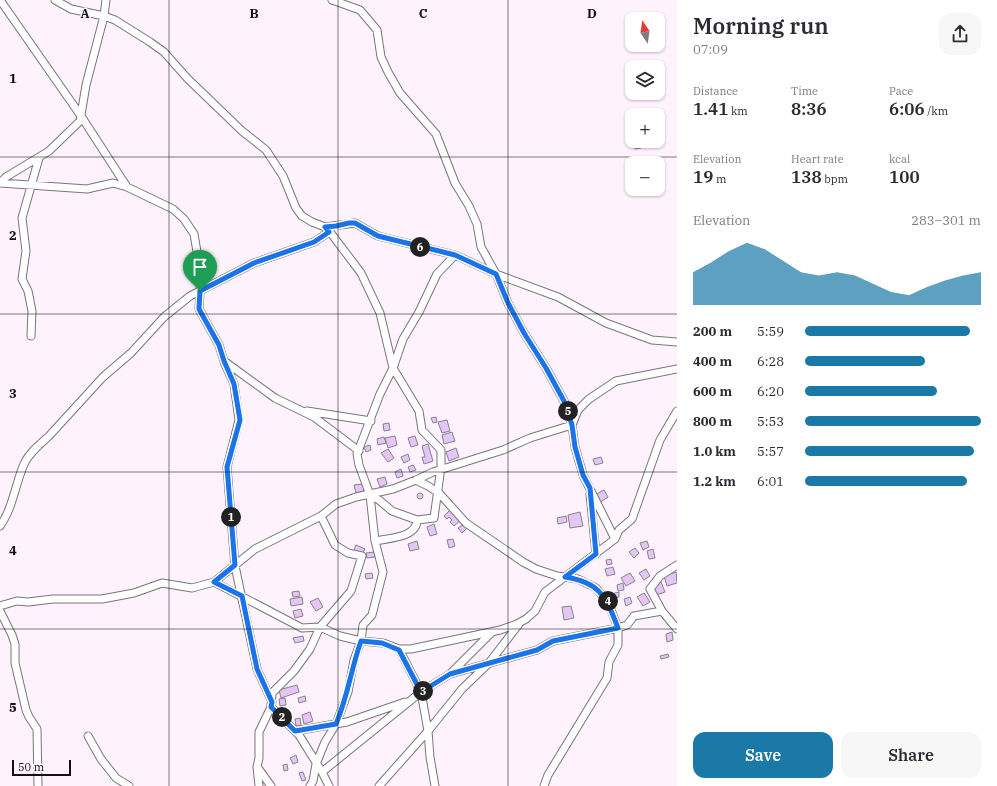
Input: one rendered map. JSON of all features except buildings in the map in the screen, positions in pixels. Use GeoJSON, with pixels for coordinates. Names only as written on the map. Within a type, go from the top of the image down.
{"type":"FeatureCollection","features":[{"type":"Feature","properties":{"kind":"street"},"geometry":{"type":"LineString","coordinates":[[0,0],[81,116],[127,187]]}},
{"type":"Feature","properties":{"kind":"street"},"geometry":{"type":"LineString","coordinates":[[55,0],[71,9],[104,16],[115,20],[132,29],[164,52],[187,78],[242,131],[266,150],[283,176],[296,208],[302,216],[327,229],[361,273],[380,314],[393,368],[419,411],[422,430],[441,450],[441,469],[434,518],[417,520],[392,511],[379,500],[370,495]]}},
{"type":"Feature","properties":{"kind":"street"},"geometry":{"type":"LineString","coordinates":[[0,183],[6,177],[49,152],[80,121],[86,85],[104,16],[106,0]]}},
{"type":"Feature","properties":{"kind":"street"},"geometry":{"type":"LineString","coordinates":[[332,0],[360,10],[377,30],[382,56],[388,72],[400,93],[436,134],[455,183],[470,206],[477,224],[481,247],[496,274],[508,303],[524,333],[546,368],[564,401],[572,425],[575,447],[583,475],[614,540]]}},
{"type":"Feature","properties":{"kind":"street"},"geometry":{"type":"LineString","coordinates":[[31,336],[32,311],[28,292],[22,279],[26,251],[22,218],[38,158]]}},
{"type":"Feature","properties":{"kind":"street"},"geometry":{"type":"LineString","coordinates":[[0,183],[32,184],[87,189],[112,183],[127,187],[173,209],[184,219],[194,234],[201,275],[199,309],[219,345],[234,384],[240,420],[227,467],[235,565],[257,669],[272,704],[299,735],[329,786]]}},
{"type":"Feature","properties":{"kind":"street"},"geometry":{"type":"LineString","coordinates":[[0,526],[9,511],[24,463],[31,453],[49,436],[103,376],[131,353],[164,317],[190,296],[254,263],[314,242],[327,229],[355,223],[378,236],[455,255],[496,274],[558,298],[606,323],[652,340],[677,342]]}},
{"type":"Feature","properties":{"kind":"street"},"geometry":{"type":"LineString","coordinates":[[310,786],[313,781],[316,764],[325,742],[336,724],[348,692],[354,660],[361,641],[364,625],[372,615],[383,572],[375,541],[370,495],[357,456],[380,394],[393,368],[403,339],[436,274],[455,255]]}},
{"type":"Feature","properties":{"kind":"street"},"geometry":{"type":"LineString","coordinates":[[224,361],[275,398],[314,417],[359,451]]}},
{"type":"Feature","properties":{"kind":"street"},"geometry":{"type":"LineString","coordinates":[[572,425],[578,410],[589,399],[616,381],[677,369]]}},
{"type":"Feature","properties":{"kind":"street"},"geometry":{"type":"LineString","coordinates":[[299,410],[371,421]]}},
{"type":"Feature","properties":{"kind":"street"},"geometry":{"type":"LineString","coordinates":[[379,786],[428,731],[462,688],[489,663],[521,622],[535,611],[545,592],[614,540],[619,530],[632,519],[660,440],[677,411]]}},
{"type":"Feature","properties":{"kind":"street"},"geometry":{"type":"LineString","coordinates":[[0,606],[17,601],[28,602],[53,599],[102,599],[134,593],[162,583],[192,588],[214,582],[254,549],[321,516],[336,504],[356,497],[393,489],[441,469],[503,450],[530,438],[572,425]]}},
{"type":"Feature","properties":{"kind":"street"},"geometry":{"type":"LineString","coordinates":[[416,480],[438,492],[466,523],[522,561],[536,569],[578,579],[596,588],[608,602],[618,628],[618,644],[609,662],[607,678],[552,769],[544,786]]}},
{"type":"Feature","properties":{"kind":"street"},"geometry":{"type":"LineString","coordinates":[[590,488],[596,554]]}},
{"type":"Feature","properties":{"kind":"street"},"geometry":{"type":"LineString","coordinates":[[260,786],[258,767],[259,732],[272,704],[272,693],[294,671],[310,649],[320,627],[351,591],[362,556],[348,553],[335,545],[321,516]]}},
{"type":"Feature","properties":{"kind":"street"},"geometry":{"type":"LineString","coordinates":[[375,541],[409,533],[413,530],[417,520]]}},
{"type":"Feature","properties":{"kind":"street"},"geometry":{"type":"LineString","coordinates":[[677,565],[660,576],[650,589],[662,611],[677,629]]}},
{"type":"Feature","properties":{"kind":"street"},"geometry":{"type":"LineString","coordinates":[[214,582],[302,628],[320,627],[340,636],[361,641],[382,643],[399,650],[412,649],[492,632],[521,622]]}},
{"type":"Feature","properties":{"kind":"street"},"geometry":{"type":"LineString","coordinates":[[0,611],[15,644],[15,664],[21,682],[21,691],[26,710],[37,729],[38,786]]}},
{"type":"Feature","properties":{"kind":"street"},"geometry":{"type":"LineString","coordinates":[[450,674],[537,650],[553,641],[618,628],[627,625],[634,616],[662,611]]}},
{"type":"Feature","properties":{"kind":"street"},"geometry":{"type":"LineString","coordinates":[[322,772],[421,692],[450,674],[492,632]]}},
{"type":"Feature","properties":{"kind":"street"},"geometry":{"type":"LineString","coordinates":[[399,650],[421,692],[435,786]]}},
{"type":"Feature","properties":{"kind":"street"},"geometry":{"type":"LineString","coordinates":[[295,731],[347,722],[411,700]]}},
{"type":"Feature","properties":{"kind":"street"},"geometry":{"type":"LineString","coordinates":[[88,736],[101,759],[116,778],[129,786]]}},
{"type":"Feature","properties":{"kind":"street"},"geometry":{"type":"LineString","coordinates":[[258,767],[271,786]]}},
{"type":"Feature","properties":{"kind":"route"},"geometry":{"type":"LineString","coordinates":[[349,223],[355,223],[378,236],[455,255],[496,274],[508,303],[524,333],[546,368],[564,401],[572,425],[575,447],[583,475],[590,488],[596,554],[565,577],[578,579],[596,588],[608,602],[618,628],[553,641],[537,650],[450,674],[421,692],[399,650],[382,643],[361,641],[354,660],[348,692],[336,724],[295,731],[271,707],[272,702],[257,669],[242,596],[214,582],[235,565],[227,467],[240,420],[234,384],[219,345],[199,309],[200,291],[254,263],[314,242],[329,232],[325,227],[349,223]]}}]}
